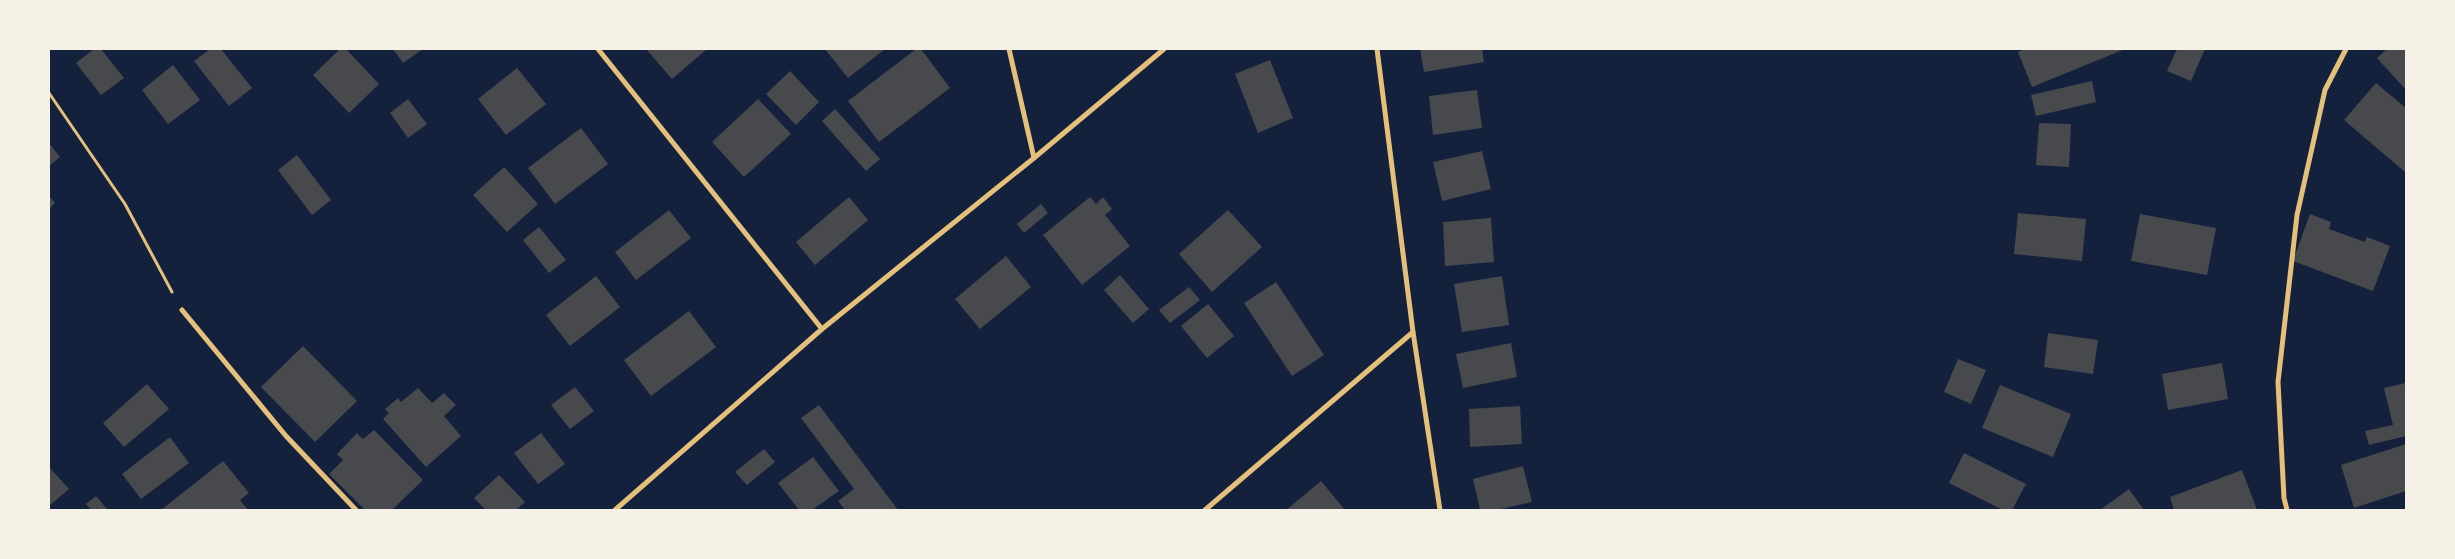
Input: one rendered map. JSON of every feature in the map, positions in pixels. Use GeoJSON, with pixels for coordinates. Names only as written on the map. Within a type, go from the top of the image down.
{"type":"FeatureCollection","features":[{"type":"Feature","properties":{"kind":"street"},"geometry":{"type":"LineString","coordinates":[[598,49],[822,329]]}},
{"type":"Feature","properties":{"kind":"street"},"geometry":{"type":"LineString","coordinates":[[1009,49],[1034,158]]}},
{"type":"Feature","properties":{"kind":"street"},"geometry":{"type":"LineString","coordinates":[[615,510],[822,329],[1034,158],[1164,49]]}},
{"type":"Feature","properties":{"kind":"street"},"geometry":{"type":"LineString","coordinates":[[1377,49],[1414,332],[1440,510]]}},
{"type":"Feature","properties":{"kind":"street"},"geometry":{"type":"LineString","coordinates":[[2287,510],[2284,498],[2278,382],[2297,215],[2325,90],[2346,49]]}},
{"type":"Feature","properties":{"kind":"street"},"geometry":{"type":"LineString","coordinates":[[182,310],[286,436],[356,510]]}},
{"type":"Feature","properties":{"kind":"street"},"geometry":{"type":"LineString","coordinates":[[1205,510],[1414,332]]}},
{"type":"Feature","properties":{"kind":"path"},"geometry":{"type":"LineString","coordinates":[[49,93],[125,204],[182,310]]}},
{"type":"Feature","properties":{"kind":"building"},"geometry":{"type":"Polygon","coordinates":[[[94,49],[101,49],[124,78],[101,95],[76,63],[94,49]]]}},
{"type":"Feature","properties":{"kind":"building"},"geometry":{"type":"Polygon","coordinates":[[[210,49],[221,49],[252,88],[229,106],[194,61],[210,49]]]}},
{"type":"Feature","properties":{"kind":"building"},"geometry":{"type":"Polygon","coordinates":[[[340,49],[346,49],[379,84],[349,113],[313,75],[340,49]]]}},
{"type":"Feature","properties":{"kind":"building"},"geometry":{"type":"Polygon","coordinates":[[[393,49],[423,49],[403,63],[393,49]]]}},
{"type":"Feature","properties":{"kind":"building"},"geometry":{"type":"Polygon","coordinates":[[[646,49],[707,49],[672,79],[646,49]]]}},
{"type":"Feature","properties":{"kind":"building"},"geometry":{"type":"Polygon","coordinates":[[[825,49],[885,49],[848,78],[825,49]]]}},
{"type":"Feature","properties":{"kind":"building"},"geometry":{"type":"Polygon","coordinates":[[[916,49],[921,49],[950,88],[879,142],[848,101],[916,49]]]}},
{"type":"Feature","properties":{"kind":"building"},"geometry":{"type":"Polygon","coordinates":[[[1420,49],[1482,49],[1484,62],[1424,72],[1420,49]]]}},
{"type":"Feature","properties":{"kind":"building"},"geometry":{"type":"Polygon","coordinates":[[[2025,49],[2125,49],[2032,87],[2018,52],[2025,49]]]}},
{"type":"Feature","properties":{"kind":"building"},"geometry":{"type":"Polygon","coordinates":[[[2177,49],[2205,49],[2191,81],[2167,71],[2177,49]]]}},
{"type":"Feature","properties":{"kind":"building"},"geometry":{"type":"Polygon","coordinates":[[[2387,49],[2406,49],[2406,90],[2377,58],[2387,49]]]}},
{"type":"Feature","properties":{"kind":"building"},"geometry":{"type":"Polygon","coordinates":[[[1270,60],[1293,118],[1258,133],[1235,74],[1270,60]]]}},
{"type":"Feature","properties":{"kind":"building"},"geometry":{"type":"Polygon","coordinates":[[[173,65],[200,100],[168,124],[142,90],[173,65]]]}},
{"type":"Feature","properties":{"kind":"building"},"geometry":{"type":"Polygon","coordinates":[[[517,68],[546,104],[506,135],[478,99],[517,68]]]}},
{"type":"Feature","properties":{"kind":"building"},"geometry":{"type":"Polygon","coordinates":[[[790,71],[819,102],[796,125],[766,94],[790,71]]]}},
{"type":"Feature","properties":{"kind":"building"},"geometry":{"type":"Polygon","coordinates":[[[2092,81],[2096,102],[2036,116],[2031,95],[2092,81]]]}},
{"type":"Feature","properties":{"kind":"building"},"geometry":{"type":"Polygon","coordinates":[[[2376,83],[2406,108],[2405,172],[2344,120],[2376,83]]]}},
{"type":"Feature","properties":{"kind":"building"},"geometry":{"type":"Polygon","coordinates":[[[1477,90],[1482,128],[1433,135],[1429,96],[1477,90]]]}},
{"type":"Feature","properties":{"kind":"building"},"geometry":{"type":"Polygon","coordinates":[[[408,99],[427,124],[408,138],[390,113],[408,99]]]}},
{"type":"Feature","properties":{"kind":"building"},"geometry":{"type":"Polygon","coordinates":[[[758,99],[791,134],[744,177],[712,142],[758,99]]]}},
{"type":"Feature","properties":{"kind":"building"},"geometry":{"type":"Polygon","coordinates":[[[835,109],[880,159],[866,171],[822,121],[835,109]]]}},
{"type":"Feature","properties":{"kind":"building"},"geometry":{"type":"Polygon","coordinates":[[[2039,123],[2071,124],[2069,167],[2036,165],[2039,123]]]}},
{"type":"Feature","properties":{"kind":"building"},"geometry":{"type":"Polygon","coordinates":[[[581,128],[608,164],[555,204],[528,168],[581,128]]]}},
{"type":"Feature","properties":{"kind":"building"},"geometry":{"type":"Polygon","coordinates":[[[49,143],[60,157],[49,166],[49,143]]]}},
{"type":"Feature","properties":{"kind":"building"},"geometry":{"type":"Polygon","coordinates":[[[1482,151],[1491,189],[1442,201],[1433,162],[1482,151]]]}},
{"type":"Feature","properties":{"kind":"building"},"geometry":{"type":"Polygon","coordinates":[[[297,155],[331,200],[312,215],[278,170],[297,155]]]}},
{"type":"Feature","properties":{"kind":"building"},"geometry":{"type":"Polygon","coordinates":[[[504,167],[538,204],[507,232],[473,195],[504,167]]]}},
{"type":"Feature","properties":{"kind":"building"},"geometry":{"type":"Polygon","coordinates":[[[49,196],[55,203],[49,209],[49,196]]]}},
{"type":"Feature","properties":{"kind":"building"},"geometry":{"type":"Polygon","coordinates":[[[849,197],[868,220],[815,265],[796,242],[849,197]]]}},
{"type":"Feature","properties":{"kind":"building"},"geometry":{"type":"Polygon","coordinates":[[[1090,197],[1096,204],[1103,197],[1112,209],[1105,215],[1130,246],[1082,285],[1043,235],[1090,197]]]}},
{"type":"Feature","properties":{"kind":"building"},"geometry":{"type":"Polygon","coordinates":[[[1041,204],[1048,213],[1024,233],[1017,224],[1041,204]]]}},
{"type":"Feature","properties":{"kind":"building"},"geometry":{"type":"Polygon","coordinates":[[[669,210],[691,238],[636,280],[615,252],[669,210]]]}},
{"type":"Feature","properties":{"kind":"building"},"geometry":{"type":"Polygon","coordinates":[[[1228,210],[1262,247],[1212,292],[1179,254],[1228,210]]]}},
{"type":"Feature","properties":{"kind":"building"},"geometry":{"type":"Polygon","coordinates":[[[2018,213],[2086,219],[2082,261],[2014,254],[2018,213]]]}},
{"type":"Feature","properties":{"kind":"building"},"geometry":{"type":"Polygon","coordinates":[[[2140,214],[2216,228],[2207,275],[2131,261],[2140,214]]]}},
{"type":"Feature","properties":{"kind":"building"},"geometry":{"type":"Polygon","coordinates":[[[2310,214],[2331,222],[2329,229],[2365,242],[2367,237],[2390,246],[2373,291],[2293,261],[2310,214]]]}},
{"type":"Feature","properties":{"kind":"building"},"geometry":{"type":"Polygon","coordinates":[[[1491,218],[1494,262],[1445,266],[1443,222],[1491,218]]]}},
{"type":"Feature","properties":{"kind":"building"},"geometry":{"type":"Polygon","coordinates":[[[539,227],[566,260],[549,273],[523,240],[539,227]]]}},
{"type":"Feature","properties":{"kind":"building"},"geometry":{"type":"Polygon","coordinates":[[[1006,256],[1031,287],[980,329],[955,299],[1006,256]]]}},
{"type":"Feature","properties":{"kind":"building"},"geometry":{"type":"Polygon","coordinates":[[[1120,275],[1149,309],[1133,323],[1104,290],[1120,275]]]}},
{"type":"Feature","properties":{"kind":"building"},"geometry":{"type":"Polygon","coordinates":[[[596,276],[620,307],[570,346],[546,315],[596,276]]]}},
{"type":"Feature","properties":{"kind":"building"},"geometry":{"type":"Polygon","coordinates":[[[1502,276],[1509,325],[1462,332],[1454,284],[1502,276]]]}},
{"type":"Feature","properties":{"kind":"building"},"geometry":{"type":"Polygon","coordinates":[[[1276,282],[1324,355],[1292,376],[1244,303],[1276,282]]]}},
{"type":"Feature","properties":{"kind":"building"},"geometry":{"type":"Polygon","coordinates":[[[1189,287],[1200,300],[1170,323],[1159,310],[1189,287]]]}},
{"type":"Feature","properties":{"kind":"building"},"geometry":{"type":"Polygon","coordinates":[[[1208,304],[1234,336],[1207,358],[1181,326],[1208,304]]]}},
{"type":"Feature","properties":{"kind":"building"},"geometry":{"type":"Polygon","coordinates":[[[689,311],[716,347],[651,396],[624,360],[689,311]]]}},
{"type":"Feature","properties":{"kind":"building"},"geometry":{"type":"Polygon","coordinates":[[[2048,333],[2098,340],[2093,374],[2044,367],[2048,333]]]}},
{"type":"Feature","properties":{"kind":"building"},"geometry":{"type":"Polygon","coordinates":[[[1511,343],[1517,377],[1463,388],[1456,354],[1511,343]]]}},
{"type":"Feature","properties":{"kind":"building"},"geometry":{"type":"Polygon","coordinates":[[[303,346],[357,401],[315,442],[261,387],[303,346]]]}},
{"type":"Feature","properties":{"kind":"building"},"geometry":{"type":"Polygon","coordinates":[[[1958,359],[1986,370],[1971,404],[1944,392],[1958,359]]]}},
{"type":"Feature","properties":{"kind":"building"},"geometry":{"type":"Polygon","coordinates":[[[2222,363],[2228,399],[2168,410],[2162,374],[2222,363]]]}},
{"type":"Feature","properties":{"kind":"building"},"geometry":{"type":"Polygon","coordinates":[[[2406,383],[2406,436],[2369,445],[2365,431],[2393,425],[2384,388],[2406,383]]]}},
{"type":"Feature","properties":{"kind":"building"},"geometry":{"type":"Polygon","coordinates":[[[147,384],[169,409],[124,447],[103,423],[147,384]]]}},
{"type":"Feature","properties":{"kind":"building"},"geometry":{"type":"Polygon","coordinates":[[[2000,385],[2071,414],[2053,457],[1982,428],[2000,385]]]}},
{"type":"Feature","properties":{"kind":"building"},"geometry":{"type":"Polygon","coordinates":[[[575,387],[594,411],[570,429],[551,405],[575,387]]]}},
{"type":"Feature","properties":{"kind":"building"},"geometry":{"type":"Polygon","coordinates":[[[418,388],[432,403],[444,393],[456,405],[444,416],[461,436],[426,467],[383,419],[389,413],[385,409],[398,398],[401,402],[418,388]]]}},
{"type":"Feature","properties":{"kind":"building"},"geometry":{"type":"Polygon","coordinates":[[[819,405],[898,510],[845,510],[838,501],[854,489],[801,418],[819,405]]]}},
{"type":"Feature","properties":{"kind":"building"},"geometry":{"type":"Polygon","coordinates":[[[1520,406],[1522,444],[1470,447],[1469,409],[1520,406]]]}},
{"type":"Feature","properties":{"kind":"building"},"geometry":{"type":"Polygon","coordinates":[[[374,430],[423,480],[392,510],[365,510],[329,474],[343,460],[337,454],[357,433],[363,439],[374,430]]]}},
{"type":"Feature","properties":{"kind":"building"},"geometry":{"type":"Polygon","coordinates":[[[541,433],[565,464],[538,484],[514,453],[541,433]]]}},
{"type":"Feature","properties":{"kind":"building"},"geometry":{"type":"Polygon","coordinates":[[[170,437],[189,463],[141,499],[122,474],[170,437]]]}},
{"type":"Feature","properties":{"kind":"building"},"geometry":{"type":"Polygon","coordinates":[[[2406,444],[2406,491],[2354,508],[2341,465],[2406,444]]]}},
{"type":"Feature","properties":{"kind":"building"},"geometry":{"type":"Polygon","coordinates":[[[764,449],[775,462],[747,485],[735,472],[764,449]]]}},
{"type":"Feature","properties":{"kind":"building"},"geometry":{"type":"Polygon","coordinates":[[[1964,453],[2026,484],[2012,510],[2003,510],[1949,483],[1964,453]]]}},
{"type":"Feature","properties":{"kind":"building"},"geometry":{"type":"Polygon","coordinates":[[[813,457],[839,491],[812,510],[799,510],[778,483],[813,457]]]}},
{"type":"Feature","properties":{"kind":"building"},"geometry":{"type":"Polygon","coordinates":[[[223,461],[249,493],[240,500],[248,510],[161,510],[223,461]]]}},
{"type":"Feature","properties":{"kind":"building"},"geometry":{"type":"Polygon","coordinates":[[[1523,466],[1532,502],[1497,510],[1480,510],[1473,479],[1523,466]]]}},
{"type":"Feature","properties":{"kind":"building"},"geometry":{"type":"Polygon","coordinates":[[[49,467],[69,489],[49,506],[49,467]]]}},
{"type":"Feature","properties":{"kind":"building"},"geometry":{"type":"Polygon","coordinates":[[[2242,470],[2257,510],[2174,510],[2170,497],[2242,470]]]}},
{"type":"Feature","properties":{"kind":"building"},"geometry":{"type":"Polygon","coordinates":[[[499,475],[525,502],[516,510],[486,510],[474,498],[499,475]]]}},
{"type":"Feature","properties":{"kind":"building"},"geometry":{"type":"Polygon","coordinates":[[[1321,481],[1345,510],[1286,510],[1321,481]]]}},
{"type":"Feature","properties":{"kind":"building"},"geometry":{"type":"Polygon","coordinates":[[[2129,489],[2144,510],[2100,510],[2129,489]]]}},
{"type":"Feature","properties":{"kind":"building"},"geometry":{"type":"Polygon","coordinates":[[[96,496],[108,510],[91,510],[86,504],[96,496]]]}}]}
